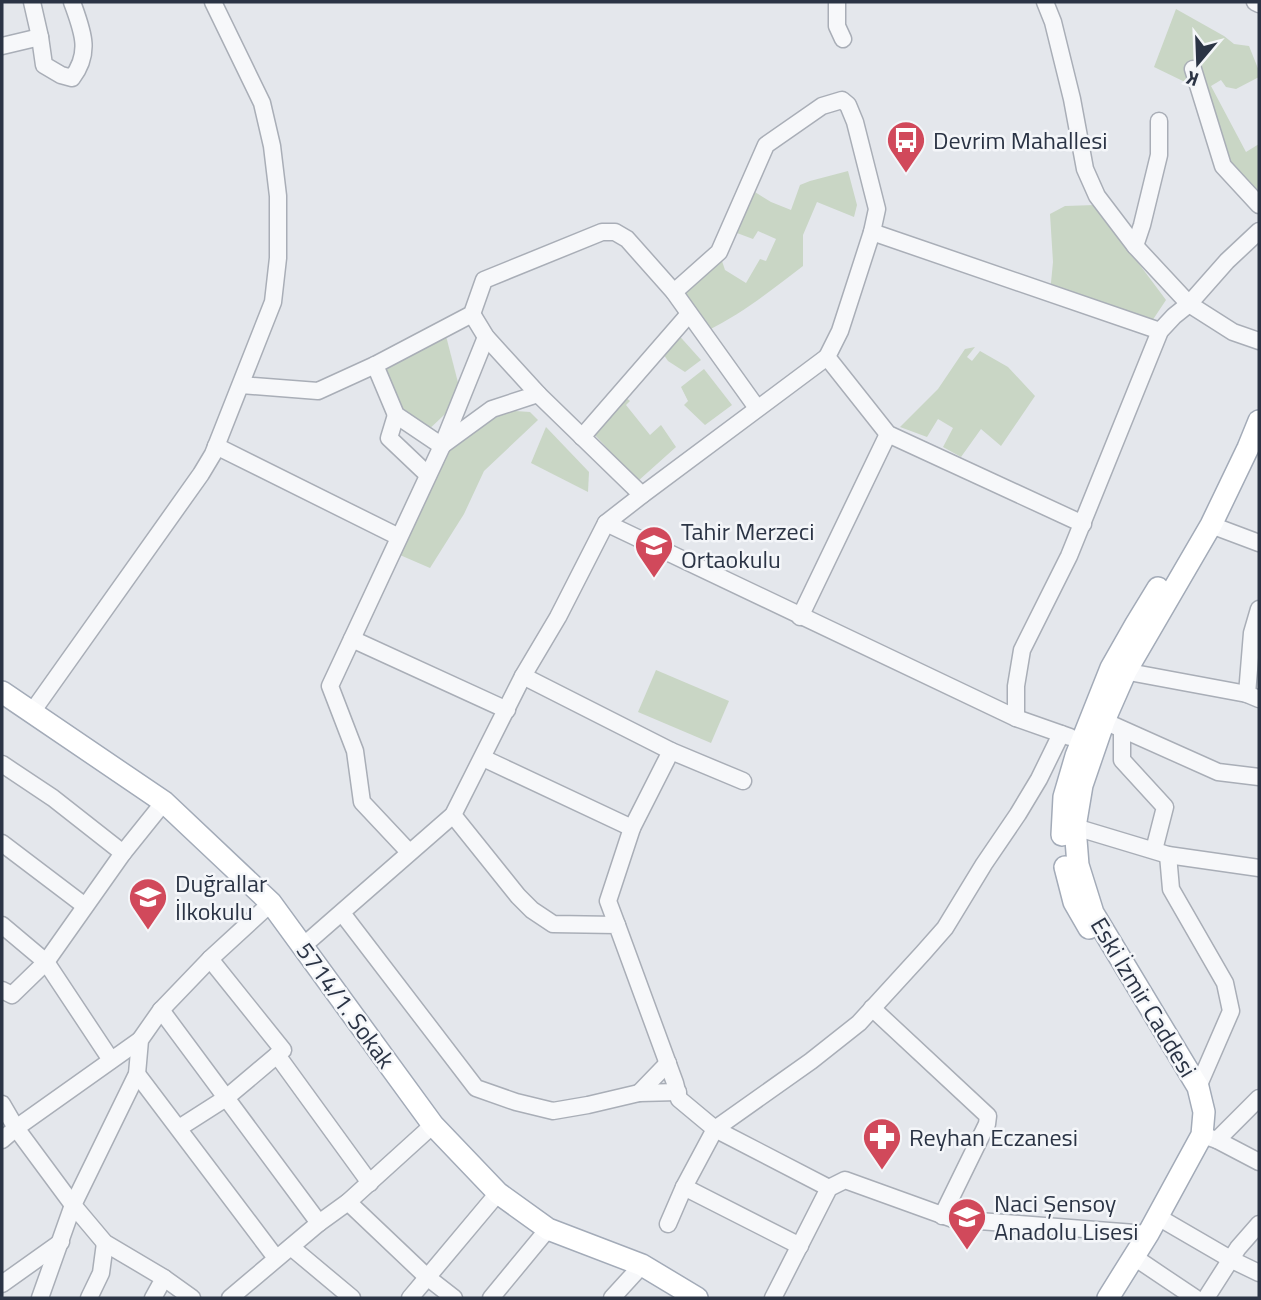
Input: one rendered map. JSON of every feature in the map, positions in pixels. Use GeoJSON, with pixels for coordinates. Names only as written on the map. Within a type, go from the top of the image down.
{"type":"FeatureCollection","features":[{"type":"Feature","properties":{"kind":"main road","name":"Eski İzmir Caddesi"},"geometry":{"type":"LineString","coordinates":[[1108,1298],[1209,1138],[1198,1087],[1093,913],[1078,865],[1075,827],[1088,745],[1113,725],[1118,670],[1211,525],[1259,421]]}},
{"type":"Feature","properties":{"kind":"main road"},"geometry":{"type":"LineString","coordinates":[[1118,670],[1064,797],[1061,831],[1065,867],[1074,902],[1186,1089],[1209,1138]]}},
{"type":"Feature","properties":{"kind":"main road","name":"5714/1. Sokak"},"geometry":{"type":"LineString","coordinates":[[2,692],[164,803],[271,903],[433,1125],[498,1193],[548,1229],[642,1265],[697,1298]]}},
{"type":"Feature","properties":{"kind":"street"},"geometry":{"type":"LineString","coordinates":[[32,2],[44,65],[72,78],[80,67],[85,47],[72,2]]}},
{"type":"Feature","properties":{"kind":"street"},"geometry":{"type":"LineString","coordinates":[[32,712],[201,474],[216,446],[274,302],[278,258],[278,196],[272,146],[262,103],[213,2]]}},
{"type":"Feature","properties":{"kind":"street"},"geometry":{"type":"LineString","coordinates":[[836,2],[837,26],[843,39]]}},
{"type":"Feature","properties":{"kind":"street"},"geometry":{"type":"LineString","coordinates":[[1045,2],[1053,22],[1072,99],[1085,169],[1097,196],[1135,246],[1189,304],[1233,332],[1259,341]]}},
{"type":"Feature","properties":{"kind":"street"},"geometry":{"type":"LineString","coordinates":[[2,46],[40,37]]}},
{"type":"Feature","properties":{"kind":"street"},"geometry":{"type":"LineString","coordinates":[[1193,69],[1223,166],[1259,205]]}},
{"type":"Feature","properties":{"kind":"street"},"geometry":{"type":"LineString","coordinates":[[303,946],[453,815],[523,676],[558,617],[606,523],[827,357],[840,331],[877,209],[855,122],[848,105],[842,100],[822,106],[766,145],[719,252],[674,292]]}},
{"type":"Feature","properties":{"kind":"street"},"geometry":{"type":"LineString","coordinates":[[1135,246],[1159,155],[1159,121]]}},
{"type":"Feature","properties":{"kind":"street"},"geometry":{"type":"LineString","coordinates":[[1016,719],[1016,686],[1022,650],[1083,524],[1160,331],[1259,231]]}},
{"type":"Feature","properties":{"kind":"street"},"geometry":{"type":"LineString","coordinates":[[241,385],[318,391],[375,365],[472,314],[484,280],[602,232],[615,232],[627,239],[674,292],[757,408]]}},
{"type":"Feature","properties":{"kind":"street"},"geometry":{"type":"LineString","coordinates":[[872,232],[1160,331]]}},
{"type":"Feature","properties":{"kind":"street"},"geometry":{"type":"LineString","coordinates":[[472,314],[486,337],[538,394],[642,495]]}},
{"type":"Feature","properties":{"kind":"street"},"geometry":{"type":"LineString","coordinates":[[582,437],[689,314]]}},
{"type":"Feature","properties":{"kind":"street"},"geometry":{"type":"LineString","coordinates":[[409,852],[362,802],[355,751],[330,686],[442,446],[486,337]]}},
{"type":"Feature","properties":{"kind":"street"},"geometry":{"type":"LineString","coordinates":[[827,357],[888,434],[1083,524]]}},
{"type":"Feature","properties":{"kind":"street"},"geometry":{"type":"LineString","coordinates":[[375,365],[396,415],[442,446]]}},
{"type":"Feature","properties":{"kind":"street"},"geometry":{"type":"LineString","coordinates":[[442,446],[492,409],[538,394]]}},
{"type":"Feature","properties":{"kind":"street"},"geometry":{"type":"LineString","coordinates":[[396,415],[388,438],[428,475]]}},
{"type":"Feature","properties":{"kind":"street"},"geometry":{"type":"LineString","coordinates":[[800,617],[888,434]]}},
{"type":"Feature","properties":{"kind":"street"},"geometry":{"type":"LineString","coordinates":[[216,446],[399,537]]}},
{"type":"Feature","properties":{"kind":"street"},"geometry":{"type":"LineString","coordinates":[[606,523],[1016,719],[1088,745]]}},
{"type":"Feature","properties":{"kind":"street"},"geometry":{"type":"LineString","coordinates":[[1211,525],[1259,543]]}},
{"type":"Feature","properties":{"kind":"street"},"geometry":{"type":"LineString","coordinates":[[1118,670],[1253,696],[1252,633],[1259,609]]}},
{"type":"Feature","properties":{"kind":"street"},"geometry":{"type":"LineString","coordinates":[[352,639],[507,710]]}},
{"type":"Feature","properties":{"kind":"street"},"geometry":{"type":"LineString","coordinates":[[523,676],[671,751],[743,781]]}},
{"type":"Feature","properties":{"kind":"street"},"geometry":{"type":"LineString","coordinates":[[1113,725],[1218,772],[1259,777]]}},
{"type":"Feature","properties":{"kind":"street"},"geometry":{"type":"LineString","coordinates":[[1113,725],[1122,760],[1165,807],[1161,853],[1171,889],[1225,983],[1231,1011],[1198,1087]]}},
{"type":"Feature","properties":{"kind":"street"},"geometry":{"type":"LineString","coordinates":[[668,1224],[715,1129],[811,1061],[859,1023],[944,928],[1039,779],[1061,734]]}},
{"type":"Feature","properties":{"kind":"street"},"geometry":{"type":"LineString","coordinates":[[671,751],[632,828],[608,901],[679,1100],[715,1129],[829,1188]]}},
{"type":"Feature","properties":{"kind":"street"},"geometry":{"type":"LineString","coordinates":[[483,758],[632,828]]}},
{"type":"Feature","properties":{"kind":"street"},"geometry":{"type":"LineString","coordinates":[[2,764],[53,798],[123,853]]}},
{"type":"Feature","properties":{"kind":"street"},"geometry":{"type":"LineString","coordinates":[[2,990],[12,995],[46,962],[123,853],[164,803]]}},
{"type":"Feature","properties":{"kind":"street"},"geometry":{"type":"LineString","coordinates":[[453,815],[518,897],[532,910],[553,924],[617,925]]}},
{"type":"Feature","properties":{"kind":"street"},"geometry":{"type":"LineString","coordinates":[[1075,827],[1161,853],[1257,866]]}},
{"type":"Feature","properties":{"kind":"street"},"geometry":{"type":"LineString","coordinates":[[2,843],[85,906]]}},
{"type":"Feature","properties":{"kind":"street"},"geometry":{"type":"LineString","coordinates":[[2,1140],[9,1126],[140,1040],[161,1010],[210,959],[271,903]]}},
{"type":"Feature","properties":{"kind":"street"},"geometry":{"type":"LineString","coordinates":[[342,913],[476,1088],[553,1111],[639,1093],[678,1092]]}},
{"type":"Feature","properties":{"kind":"street"},"geometry":{"type":"LineString","coordinates":[[2,925],[46,962],[111,1060]]}},
{"type":"Feature","properties":{"kind":"street"},"geometry":{"type":"LineString","coordinates":[[179,1128],[226,1098],[283,1051],[210,959]]}},
{"type":"Feature","properties":{"kind":"street"},"geometry":{"type":"LineString","coordinates":[[873,1008],[988,1116],[987,1124],[942,1216]]}},
{"type":"Feature","properties":{"kind":"street"},"geometry":{"type":"LineString","coordinates":[[161,1010],[319,1223]]}},
{"type":"Feature","properties":{"kind":"street"},"geometry":{"type":"LineString","coordinates":[[40,1298],[73,1205],[137,1074],[140,1040]]}},
{"type":"Feature","properties":{"kind":"street"},"geometry":{"type":"LineString","coordinates":[[277,1055],[370,1183]]}},
{"type":"Feature","properties":{"kind":"street"},"geometry":{"type":"LineString","coordinates":[[639,1093],[668,1063]]}},
{"type":"Feature","properties":{"kind":"street"},"geometry":{"type":"LineString","coordinates":[[137,1074],[276,1258]]}},
{"type":"Feature","properties":{"kind":"street"},"geometry":{"type":"LineString","coordinates":[[1259,1098],[1209,1138],[1259,1162]]}},
{"type":"Feature","properties":{"kind":"street"},"geometry":{"type":"LineString","coordinates":[[2,1104],[9,1126],[105,1243],[192,1298]]}},
{"type":"Feature","properties":{"kind":"street"},"geometry":{"type":"LineString","coordinates":[[242,1295],[276,1258],[348,1202],[433,1125]]}},
{"type":"Feature","properties":{"kind":"street"},"geometry":{"type":"LineString","coordinates":[[773,1298],[829,1188],[845,1180],[953,1219],[1153,1225],[1259,1273]]}},
{"type":"Feature","properties":{"kind":"street"},"geometry":{"type":"LineString","coordinates":[[684,1188],[800,1246]]}},
{"type":"Feature","properties":{"kind":"street"},"geometry":{"type":"LineString","coordinates":[[410,1298],[498,1193]]}},
{"type":"Feature","properties":{"kind":"street"},"geometry":{"type":"LineString","coordinates":[[348,1202],[427,1277],[454,1298]]}},
{"type":"Feature","properties":{"kind":"street"},"geometry":{"type":"LineString","coordinates":[[1206,1298],[1238,1248],[1259,1224]]}},
{"type":"Feature","properties":{"kind":"street"},"geometry":{"type":"LineString","coordinates":[[491,1298],[548,1229]]}},
{"type":"Feature","properties":{"kind":"street"},"geometry":{"type":"LineString","coordinates":[[2,1284],[61,1242]]}},
{"type":"Feature","properties":{"kind":"street"},"geometry":{"type":"LineString","coordinates":[[89,1298],[101,1273],[105,1243]]}},
{"type":"Feature","properties":{"kind":"street"},"geometry":{"type":"LineString","coordinates":[[291,1247],[352,1298]]}},
{"type":"Feature","properties":{"kind":"street"},"geometry":{"type":"LineString","coordinates":[[1134,1257],[1195,1298]]}},
{"type":"Feature","properties":{"kind":"street"},"geometry":{"type":"LineString","coordinates":[[612,1298],[642,1265]]}},
{"type":"Feature","properties":{"kind":"street"},"geometry":{"type":"LineString","coordinates":[[153,1298],[163,1278]]}},
{"type":"Feature","properties":{"kind":"green space"},"geometry":{"type":"Polygon","coordinates":[[[1176,9],[1234,44],[1249,46],[1259,77],[1236,89],[1226,87],[1221,80],[1211,86],[1246,152],[1259,144],[1259,205],[1223,166],[1193,70],[1187,83],[1154,67],[1176,9]]]}},
{"type":"Feature","properties":{"kind":"green space"},"geometry":{"type":"Polygon","coordinates":[[[848,171],[857,205],[854,217],[817,202],[803,235],[803,266],[745,309],[707,331],[674,292],[719,252],[725,270],[746,283],[760,259],[766,261],[776,239],[758,231],[753,239],[729,230],[747,187],[771,202],[791,210],[800,185],[848,171]]]}},
{"type":"Feature","properties":{"kind":"green space"},"geometry":{"type":"Polygon","coordinates":[[[1095,205],[1166,300],[1148,327],[1050,293],[1053,262],[1050,214],[1065,206],[1095,205]]]}},
{"type":"Feature","properties":{"kind":"green space"},"geometry":{"type":"Polygon","coordinates":[[[675,331],[701,360],[685,372],[668,361],[659,348],[675,331]]]}},
{"type":"Feature","properties":{"kind":"green space"},"geometry":{"type":"Polygon","coordinates":[[[446,336],[462,398],[424,434],[396,415],[378,372],[446,336]]]}},
{"type":"Feature","properties":{"kind":"green space"},"geometry":{"type":"Polygon","coordinates":[[[975,347],[967,357],[972,361],[980,351],[1008,367],[1035,396],[1001,446],[981,429],[961,457],[943,447],[953,428],[938,419],[927,437],[900,427],[938,389],[965,349],[975,347]]]}},
{"type":"Feature","properties":{"kind":"green space"},"geometry":{"type":"Polygon","coordinates":[[[704,369],[732,405],[705,425],[684,405],[688,401],[681,387],[704,369]]]}},
{"type":"Feature","properties":{"kind":"green space"},"geometry":{"type":"Polygon","coordinates":[[[620,393],[630,401],[626,405],[650,435],[661,425],[676,447],[638,481],[594,434],[620,393]]]}},
{"type":"Feature","properties":{"kind":"green space"},"geometry":{"type":"Polygon","coordinates":[[[499,410],[530,412],[538,420],[484,471],[464,514],[430,568],[393,552],[442,446],[499,410]]]}},
{"type":"Feature","properties":{"kind":"green space"},"geometry":{"type":"Polygon","coordinates":[[[546,427],[589,472],[588,492],[531,463],[546,427]]]}},
{"type":"Feature","properties":{"kind":"green space"},"geometry":{"type":"Polygon","coordinates":[[[656,670],[729,701],[711,743],[638,712],[656,670]]]}},
{"type":"Feature","properties":{"kind":"place","name":"Devrim Mahallesi"},"geometry":{"type":"Point","coordinates":[906,174]}},
{"type":"Feature","properties":{"kind":"place","name":"Tahir Merzeci Ortaokulu"},"geometry":{"type":"Point","coordinates":[654,579]}},
{"type":"Feature","properties":{"kind":"place","name":"Duğrallar İlkokulu"},"geometry":{"type":"Point","coordinates":[148,931]}},
{"type":"Feature","properties":{"kind":"place","name":"Reyhan Eczanesi"},"geometry":{"type":"Point","coordinates":[882,1171]}},
{"type":"Feature","properties":{"kind":"place","name":"Naci Şensoy Anadolu Lisesi"},"geometry":{"type":"Point","coordinates":[967,1251]}}]}
